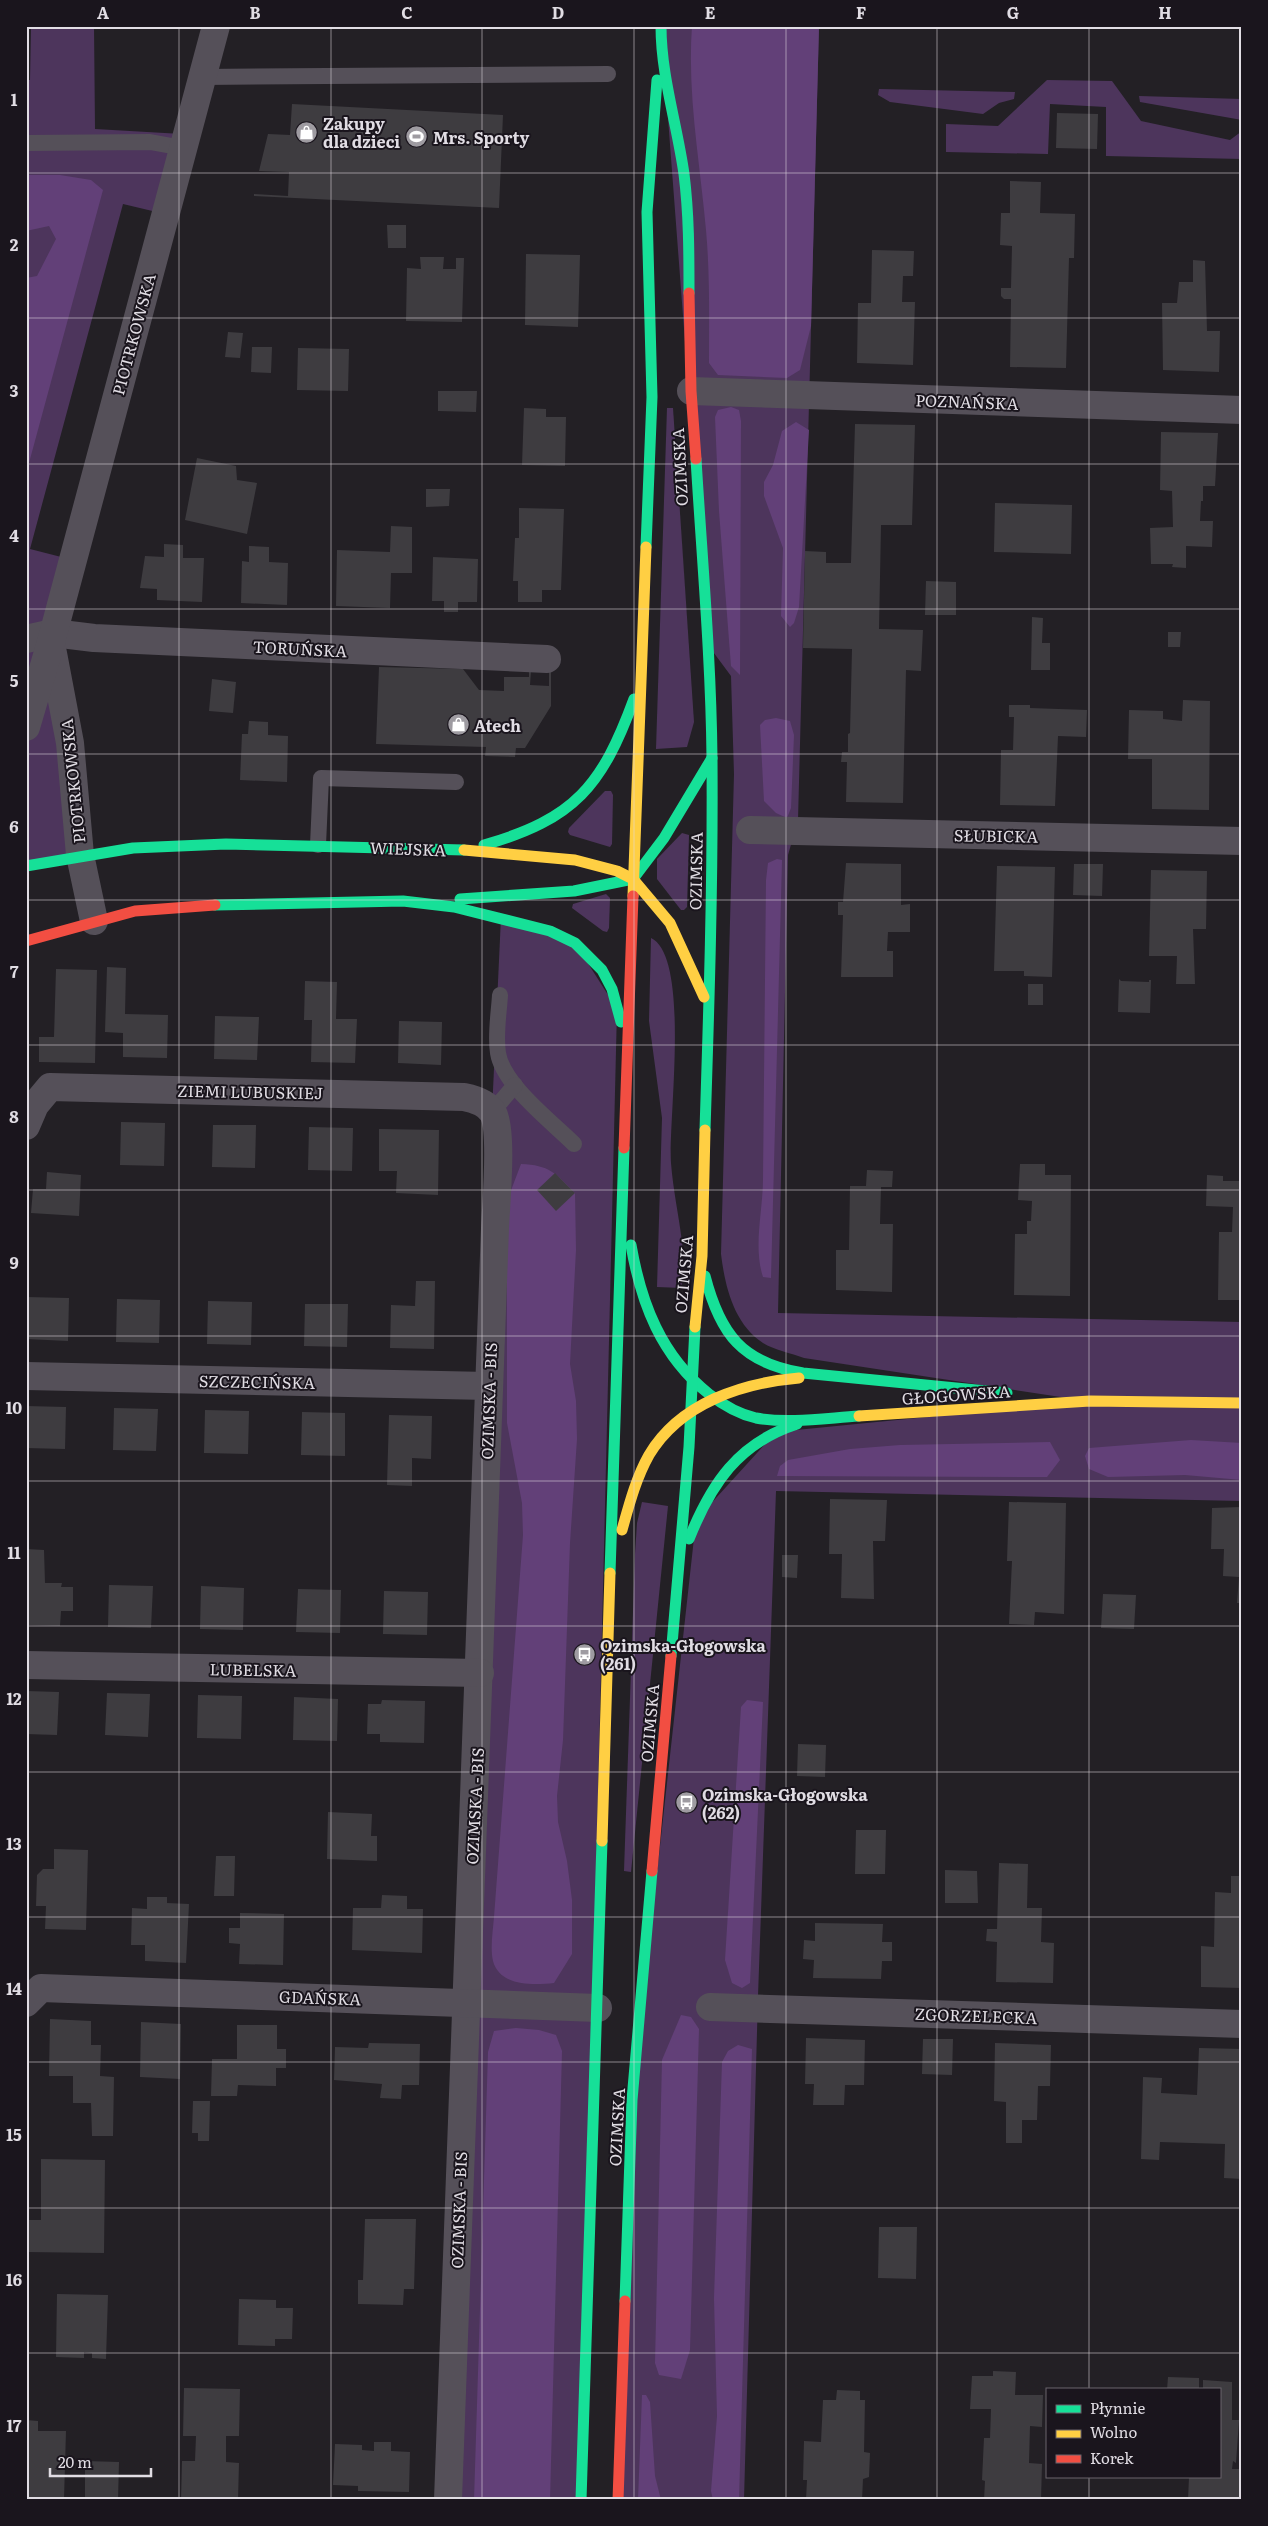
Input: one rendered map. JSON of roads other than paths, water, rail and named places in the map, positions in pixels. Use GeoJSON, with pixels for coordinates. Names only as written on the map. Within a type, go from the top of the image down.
{"type":"FeatureCollection","features":[{"type":"Feature","properties":{"kind":"main road","name":"OZIMSKA"},"geometry":{"type":"LineString","coordinates":[[582,2500],[633,879],[652,397],[647,212],[655,96],[661,52],[661,26]]}},
{"type":"Feature","properties":{"kind":"main road","name":"OZIMSKA"},"geometry":{"type":"LineString","coordinates":[[618,2500],[632,2100],[678,1574],[691,1412],[695,1328],[702,1256],[708,1013],[712,757],[708,645],[691,391],[688,212],[684,173],[661,52]]}},
{"type":"Feature","properties":{"kind":"main road"},"geometry":{"type":"LineString","coordinates":[[467,850],[520,834],[557,814],[582,796],[592,783],[620,734],[636,694],[642,671]]}},
{"type":"Feature","properties":{"kind":"main road"},"geometry":{"type":"LineString","coordinates":[[27,935],[135,911],[180,906],[403,902],[574,891],[633,879],[664,838],[712,757]]}},
{"type":"Feature","properties":{"kind":"main road","name":"WIEJSKA"},"geometry":{"type":"LineString","coordinates":[[26,866],[80,855],[158,846],[318,844],[467,850],[575,860],[617,871],[633,879],[670,923],[698,978],[708,1013]]}},
{"type":"Feature","properties":{"kind":"main road"},"geometry":{"type":"LineString","coordinates":[[403,902],[454,907],[502,917],[550,931],[575,943],[602,970],[612,989],[623,1034],[627,1061]]}},
{"type":"Feature","properties":{"kind":"main road"},"geometry":{"type":"LineString","coordinates":[[611,1588],[625,1519],[635,1487],[650,1454],[667,1433],[691,1412],[714,1399],[693,1382],[664,1348],[643,1300],[630,1240],[625,1138]]}},
{"type":"Feature","properties":{"kind":"main road","name":"GŁOGOWSKA"},"geometry":{"type":"LineString","coordinates":[[702,1256],[715,1308],[726,1329],[743,1351],[763,1362],[806,1373],[1090,1401]]}},
{"type":"Feature","properties":{"kind":"main road","name":"GŁOGOWSKA"},"geometry":{"type":"LineString","coordinates":[[714,1399],[733,1390],[759,1383],[793,1378],[858,1377]]}},
{"type":"Feature","properties":{"kind":"main road","name":"GŁOGOWSKA"},"geometry":{"type":"LineString","coordinates":[[714,1399],[742,1415],[783,1420],[824,1419],[1090,1401],[1242,1403]]}},
{"type":"Feature","properties":{"kind":"main road","name":"GŁOGOWSKA"},"geometry":{"type":"LineString","coordinates":[[678,1574],[700,1511],[717,1481],[740,1456],[779,1430],[824,1419]]}},
{"type":"Feature","properties":{"kind":"street","name":"PIOTRKOWSKA"},"geometry":{"type":"LineString","coordinates":[[26,727],[44,638],[216,26]]}},
{"type":"Feature","properties":{"kind":"street","name":"POZNAŃSKA"},"geometry":{"type":"LineString","coordinates":[[691,391],[1242,410]]}},
{"type":"Feature","properties":{"kind":"street","name":"PIOTRKOWSKA"},"geometry":{"type":"LineString","coordinates":[[44,638],[70,743],[80,855],[94,921]]}},
{"type":"Feature","properties":{"kind":"street","name":"TORUŃSKA"},"geometry":{"type":"LineString","coordinates":[[44,638],[94,638],[547,659]]}},
{"type":"Feature","properties":{"kind":"street","name":"SŁUBICKA"},"geometry":{"type":"LineString","coordinates":[[750,830],[1242,842]]}},
{"type":"Feature","properties":{"kind":"street","name":"ZIEMI LUBUSKIEJ"},"geometry":{"type":"LineString","coordinates":[[26,1126],[34,1105],[50,1087],[464,1096],[477,1100],[492,1112]]}},
{"type":"Feature","properties":{"kind":"street","name":"OZIMSKA - BIS"},"geometry":{"type":"LineString","coordinates":[[448,2500],[465,2002],[480,1673],[497,1129],[492,1112]]}},
{"type":"Feature","properties":{"kind":"street","name":"SZCZECIŃSKA"},"geometry":{"type":"LineString","coordinates":[[26,1376],[488,1386]]}},
{"type":"Feature","properties":{"kind":"street","name":"LUBELSKA"},"geometry":{"type":"LineString","coordinates":[[26,1665],[480,1673]]}},
{"type":"Feature","properties":{"kind":"street","name":"GDAŃSKA"},"geometry":{"type":"LineString","coordinates":[[34,1996],[465,2002],[598,2008]]}},
{"type":"Feature","properties":{"kind":"street","name":"ZGORZELECKA"},"geometry":{"type":"LineString","coordinates":[[710,2007],[1242,2024]]}},
{"type":"Feature","properties":{"kind":"lane"},"geometry":{"type":"LineString","coordinates":[[202,77],[608,74]]}},
{"type":"Feature","properties":{"kind":"lane"},"geometry":{"type":"LineString","coordinates":[[26,143],[150,142],[183,148]]}},
{"type":"Feature","properties":{"kind":"lane"},"geometry":{"type":"LineString","coordinates":[[318,844],[321,778],[456,782]]}},
{"type":"Feature","properties":{"kind":"lane"},"geometry":{"type":"LineString","coordinates":[[500,995],[498,1053],[505,1070],[515,1085],[574,1144]]}},
{"type":"Feature","properties":{"kind":"lane"},"geometry":{"type":"LineString","coordinates":[[492,1112],[515,1085]]}},
{"type":"Feature","properties":{"kind":"place","name":"Zakupy dla dzieci"},"geometry":{"type":"Point","coordinates":[307,132]}},
{"type":"Feature","properties":{"kind":"place","name":"Mrs. Sporty"},"geometry":{"type":"Point","coordinates":[417,137]}},
{"type":"Feature","properties":{"kind":"place","name":"Atech"},"geometry":{"type":"Point","coordinates":[458,725]}},
{"type":"Feature","properties":{"kind":"place","name":"Ozimska-Głogowska (261)"},"geometry":{"type":"Point","coordinates":[584,1654]}},
{"type":"Feature","properties":{"kind":"place","name":"Ozimska-Głogowska (262)"},"geometry":{"type":"Point","coordinates":[686,1803]}}]}
